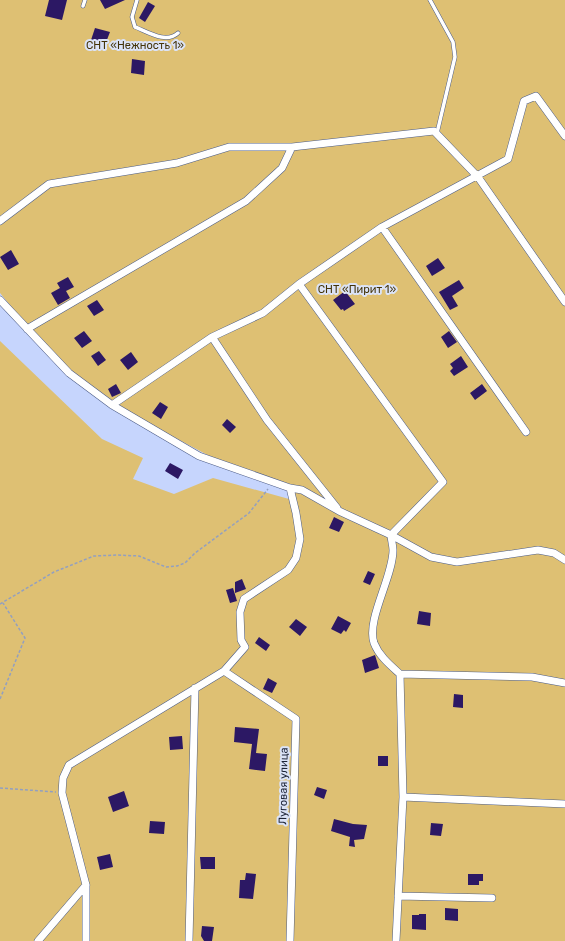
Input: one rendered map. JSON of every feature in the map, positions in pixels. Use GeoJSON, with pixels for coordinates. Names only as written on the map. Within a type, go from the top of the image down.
{"type":"FeatureCollection","features":[{"type":"Feature","properties":{"kind":"street"},"geometry":{"type":"LineString","coordinates":[[112,405],[212,336],[263,313],[299,284],[382,227],[478,177],[508,159],[524,101],[536,96],[565,136]]}},
{"type":"Feature","properties":{"kind":"street"},"geometry":{"type":"LineString","coordinates":[[0,221],[49,184],[177,163],[229,147],[292,147],[434,131],[478,177],[565,302]]}},
{"type":"Feature","properties":{"kind":"street"},"geometry":{"type":"LineString","coordinates":[[27,329],[246,201],[282,168],[292,147]]}},
{"type":"Feature","properties":{"kind":"street"},"geometry":{"type":"LineString","coordinates":[[382,227],[526,432]]}},
{"type":"Feature","properties":{"kind":"street"},"geometry":{"type":"LineString","coordinates":[[299,284],[443,482],[391,535]]}},
{"type":"Feature","properties":{"kind":"street"},"geometry":{"type":"LineString","coordinates":[[0,300],[69,372],[112,405],[199,456],[290,488],[302,490],[431,557],[457,562],[538,550],[554,553],[565,560]]}},
{"type":"Feature","properties":{"kind":"street"},"geometry":{"type":"LineString","coordinates":[[212,336],[267,420],[340,511]]}},
{"type":"Feature","properties":{"kind":"street"},"geometry":{"type":"LineString","coordinates":[[86,941],[86,885],[62,793],[63,778],[69,765],[224,671],[245,647],[241,640],[240,612],[244,599],[288,570],[296,558],[300,539],[290,488]]}},
{"type":"Feature","properties":{"kind":"street"},"geometry":{"type":"LineString","coordinates":[[391,535],[393,550],[389,572],[373,626],[374,642],[384,660],[400,674],[532,677],[565,683]]}},
{"type":"Feature","properties":{"kind":"street","name":"Луговая улица"},"geometry":{"type":"LineString","coordinates":[[224,671],[296,719],[290,941]]}},
{"type":"Feature","properties":{"kind":"street"},"geometry":{"type":"LineString","coordinates":[[396,941],[403,797],[400,674]]}},
{"type":"Feature","properties":{"kind":"street"},"geometry":{"type":"LineString","coordinates":[[189,941],[194,688]]}},
{"type":"Feature","properties":{"kind":"street"},"geometry":{"type":"LineString","coordinates":[[403,797],[565,804]]}},
{"type":"Feature","properties":{"kind":"street"},"geometry":{"type":"LineString","coordinates":[[38,941],[86,885]]}},
{"type":"Feature","properties":{"kind":"street"},"geometry":{"type":"LineString","coordinates":[[398,896],[492,898]]}},
{"type":"Feature","properties":{"kind":"lane"},"geometry":{"type":"LineString","coordinates":[[83,6],[85,0]]}},
{"type":"Feature","properties":{"kind":"lane"},"geometry":{"type":"LineString","coordinates":[[138,0],[132,17],[135,27],[163,38],[174,37],[178,33]]}},
{"type":"Feature","properties":{"kind":"lane"},"geometry":{"type":"LineString","coordinates":[[430,0],[453,42],[455,57],[437,133]]}},
{"type":"Feature","properties":{"kind":"path"},"geometry":{"type":"LineString","coordinates":[[0,604],[54,572],[94,556],[117,554],[139,556],[166,567],[177,566],[185,563],[195,553],[249,513],[268,490],[271,481]]}},
{"type":"Feature","properties":{"kind":"path"},"geometry":{"type":"LineString","coordinates":[[0,699],[25,638],[3,603]]}},
{"type":"Feature","properties":{"kind":"path"},"geometry":{"type":"LineString","coordinates":[[0,788],[62,793]]}},
{"type":"Feature","properties":{"kind":"green space","name":"СНТ «Пирит 1»"},"geometry":{"type":"Polygon","coordinates":[[[0,0],[565,0],[565,941],[0,941],[0,341],[102,439],[143,458],[133,479],[174,494],[213,478],[289,499],[290,487],[215,459],[121,409],[68,369],[23,321],[0,293],[0,0]]]}},
{"type":"Feature","properties":{"kind":"building"},"geometry":{"type":"Polygon","coordinates":[[[49,0],[67,0],[62,20],[45,16],[49,0]]]}},
{"type":"Feature","properties":{"kind":"building"},"geometry":{"type":"Polygon","coordinates":[[[100,0],[125,0],[105,9],[100,0]]]}},
{"type":"Feature","properties":{"kind":"building"},"geometry":{"type":"Polygon","coordinates":[[[148,2],[155,6],[145,22],[139,18],[148,2]]]}},
{"type":"Feature","properties":{"kind":"building"},"geometry":{"type":"Polygon","coordinates":[[[95,28],[110,32],[103,50],[89,46],[95,28]]]}},
{"type":"Feature","properties":{"kind":"building"},"geometry":{"type":"Polygon","coordinates":[[[132,59],[145,61],[144,75],[131,73],[132,59]]]}},
{"type":"Feature","properties":{"kind":"building"},"geometry":{"type":"Polygon","coordinates":[[[11,250],[19,264],[8,270],[0,257],[11,250]]]}},
{"type":"Feature","properties":{"kind":"building"},"geometry":{"type":"Polygon","coordinates":[[[438,258],[445,268],[432,276],[426,266],[438,258]]]}},
{"type":"Feature","properties":{"kind":"building"},"geometry":{"type":"Polygon","coordinates":[[[68,277],[74,287],[66,291],[70,298],[58,305],[51,293],[60,288],[57,283],[68,277]]]}},
{"type":"Feature","properties":{"kind":"building"},"geometry":{"type":"Polygon","coordinates":[[[459,280],[464,288],[452,296],[458,306],[450,310],[439,292],[459,280]]]}},
{"type":"Feature","properties":{"kind":"building"},"geometry":{"type":"Polygon","coordinates":[[[345,291],[355,304],[344,311],[343,309],[341,310],[333,300],[345,291]]]}},
{"type":"Feature","properties":{"kind":"building"},"geometry":{"type":"Polygon","coordinates":[[[97,300],[104,310],[94,316],[87,306],[97,300]]]}},
{"type":"Feature","properties":{"kind":"building"},"geometry":{"type":"Polygon","coordinates":[[[84,331],[92,341],[82,348],[74,338],[84,331]]]}},
{"type":"Feature","properties":{"kind":"building"},"geometry":{"type":"Polygon","coordinates":[[[449,331],[457,342],[448,348],[441,337],[449,331]]]}},
{"type":"Feature","properties":{"kind":"building"},"geometry":{"type":"Polygon","coordinates":[[[99,351],[106,360],[98,366],[91,356],[99,351]]]}},
{"type":"Feature","properties":{"kind":"building"},"geometry":{"type":"Polygon","coordinates":[[[131,352],[138,362],[128,370],[120,360],[131,352]]]}},
{"type":"Feature","properties":{"kind":"building"},"geometry":{"type":"Polygon","coordinates":[[[461,356],[468,367],[454,376],[450,371],[453,368],[450,364],[461,356]]]}},
{"type":"Feature","properties":{"kind":"building"},"geometry":{"type":"Polygon","coordinates":[[[116,384],[121,393],[112,397],[108,389],[116,384]]]}},
{"type":"Feature","properties":{"kind":"building"},"geometry":{"type":"Polygon","coordinates":[[[482,384],[487,391],[475,400],[470,393],[482,384]]]}},
{"type":"Feature","properties":{"kind":"building"},"geometry":{"type":"Polygon","coordinates":[[[160,402],[168,407],[161,419],[152,413],[160,402]]]}},
{"type":"Feature","properties":{"kind":"building"},"geometry":{"type":"Polygon","coordinates":[[[227,419],[236,427],[230,433],[222,425],[227,419]]]}},
{"type":"Feature","properties":{"kind":"building"},"geometry":{"type":"Polygon","coordinates":[[[170,463],[183,470],[178,479],[165,471],[170,463]]]}},
{"type":"Feature","properties":{"kind":"building"},"geometry":{"type":"Polygon","coordinates":[[[334,517],[344,522],[339,532],[329,528],[334,517]]]}},
{"type":"Feature","properties":{"kind":"building"},"geometry":{"type":"Polygon","coordinates":[[[368,571],[375,574],[370,585],[363,582],[368,571]]]}},
{"type":"Feature","properties":{"kind":"building"},"geometry":{"type":"Polygon","coordinates":[[[242,579],[246,589],[235,593],[235,582],[242,579]]]}},
{"type":"Feature","properties":{"kind":"building"},"geometry":{"type":"Polygon","coordinates":[[[233,588],[237,601],[230,603],[226,590],[233,588]]]}},
{"type":"Feature","properties":{"kind":"building"},"geometry":{"type":"Polygon","coordinates":[[[419,611],[431,613],[430,626],[417,624],[419,611]]]}},
{"type":"Feature","properties":{"kind":"building"},"geometry":{"type":"Polygon","coordinates":[[[338,616],[351,623],[346,632],[344,630],[341,634],[331,629],[338,616]]]}},
{"type":"Feature","properties":{"kind":"building"},"geometry":{"type":"Polygon","coordinates":[[[296,619],[307,627],[300,636],[289,627],[296,619]]]}},
{"type":"Feature","properties":{"kind":"building"},"geometry":{"type":"Polygon","coordinates":[[[259,637],[270,645],[266,651],[255,643],[259,637]]]}},
{"type":"Feature","properties":{"kind":"building"},"geometry":{"type":"Polygon","coordinates":[[[375,655],[379,668],[365,673],[362,660],[375,655]]]}},
{"type":"Feature","properties":{"kind":"building"},"geometry":{"type":"Polygon","coordinates":[[[268,678],[277,683],[272,693],[263,689],[268,678]]]}},
{"type":"Feature","properties":{"kind":"building"},"geometry":{"type":"Polygon","coordinates":[[[454,694],[463,695],[463,708],[453,707],[454,694]]]}},
{"type":"Feature","properties":{"kind":"building"},"geometry":{"type":"Polygon","coordinates":[[[235,727],[259,729],[256,753],[267,754],[265,771],[249,769],[252,744],[234,742],[235,727]]]}},
{"type":"Feature","properties":{"kind":"building"},"geometry":{"type":"Polygon","coordinates":[[[182,736],[183,749],[170,750],[169,737],[182,736]]]}},
{"type":"Feature","properties":{"kind":"building"},"geometry":{"type":"Polygon","coordinates":[[[378,756],[388,756],[388,766],[378,766],[378,756]]]}},
{"type":"Feature","properties":{"kind":"building"},"geometry":{"type":"Polygon","coordinates":[[[317,787],[327,790],[324,799],[314,795],[317,787]]]}},
{"type":"Feature","properties":{"kind":"building"},"geometry":{"type":"Polygon","coordinates":[[[124,791],[129,806],[113,812],[108,797],[124,791]]]}},
{"type":"Feature","properties":{"kind":"building"},"geometry":{"type":"Polygon","coordinates":[[[334,819],[353,824],[367,825],[364,839],[354,840],[355,847],[349,846],[350,837],[331,831],[334,819]]]}},
{"type":"Feature","properties":{"kind":"building"},"geometry":{"type":"Polygon","coordinates":[[[150,821],[165,822],[164,834],[149,833],[150,821]]]}},
{"type":"Feature","properties":{"kind":"building"},"geometry":{"type":"Polygon","coordinates":[[[431,823],[443,824],[441,836],[430,835],[431,823]]]}},
{"type":"Feature","properties":{"kind":"building"},"geometry":{"type":"Polygon","coordinates":[[[110,854],[113,867],[100,870],[97,857],[110,854]]]}},
{"type":"Feature","properties":{"kind":"building"},"geometry":{"type":"Polygon","coordinates":[[[200,857],[215,857],[215,869],[201,869],[200,857]]]}},
{"type":"Feature","properties":{"kind":"building"},"geometry":{"type":"Polygon","coordinates":[[[246,873],[256,874],[253,899],[239,898],[240,880],[245,880],[246,873]]]}},
{"type":"Feature","properties":{"kind":"building"},"geometry":{"type":"Polygon","coordinates":[[[468,874],[483,874],[483,881],[479,881],[479,885],[468,885],[468,874]]]}},
{"type":"Feature","properties":{"kind":"building"},"geometry":{"type":"Polygon","coordinates":[[[445,908],[458,909],[458,921],[445,920],[445,908]]]}},
{"type":"Feature","properties":{"kind":"building"},"geometry":{"type":"Polygon","coordinates":[[[426,914],[426,930],[412,929],[412,915],[426,914]]]}},
{"type":"Feature","properties":{"kind":"building"},"geometry":{"type":"Polygon","coordinates":[[[202,926],[214,927],[212,941],[204,941],[201,936],[202,926]]]}},
{"type":"Feature","properties":{"kind":"park label","name":"СНТ «Нежность 1»"},"geometry":{"type":"Point","coordinates":[135,45]}}]}
